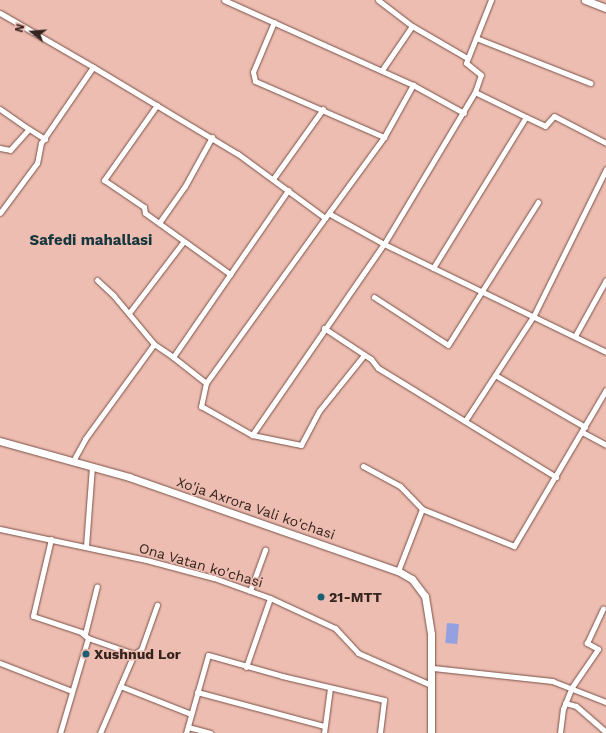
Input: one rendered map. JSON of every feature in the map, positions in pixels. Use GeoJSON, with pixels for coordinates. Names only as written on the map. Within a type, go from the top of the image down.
{"type":"FeatureCollection","features":[{"type":"Feature","properties":{"kind":"street"},"geometry":{"type":"LineString","coordinates":[[224,0],[382,70],[464,113]]}},
{"type":"Feature","properties":{"kind":"street"},"geometry":{"type":"LineString","coordinates":[[378,0],[412,26],[467,58]]}},
{"type":"Feature","properties":{"kind":"street"},"geometry":{"type":"LineString","coordinates":[[252,435],[324,328],[384,244],[464,113],[475,92],[481,75],[467,66],[467,58],[491,0]]}},
{"type":"Feature","properties":{"kind":"street"},"geometry":{"type":"LineString","coordinates":[[585,0],[606,8]]}},
{"type":"Feature","properties":{"kind":"street"},"geometry":{"type":"LineString","coordinates":[[0,14],[212,137],[273,179],[325,218]]}},
{"type":"Feature","properties":{"kind":"street"},"geometry":{"type":"LineString","coordinates":[[274,22],[253,77],[255,80],[384,137]]}},
{"type":"Feature","properties":{"kind":"street"},"geometry":{"type":"LineString","coordinates":[[382,70],[412,26]]}},
{"type":"Feature","properties":{"kind":"street"},"geometry":{"type":"LineString","coordinates":[[476,38],[590,83]]}},
{"type":"Feature","properties":{"kind":"street"},"geometry":{"type":"LineString","coordinates":[[0,213],[37,163],[45,139],[93,67]]}},
{"type":"Feature","properties":{"kind":"street"},"geometry":{"type":"LineString","coordinates":[[364,355],[319,411],[301,445],[252,435],[201,406],[206,383],[325,218],[330,214],[384,137],[413,85]]}},
{"type":"Feature","properties":{"kind":"street"},"geometry":{"type":"LineString","coordinates":[[475,92],[545,126],[554,116],[606,143]]}},
{"type":"Feature","properties":{"kind":"street"},"geometry":{"type":"LineString","coordinates":[[157,105],[104,180],[144,207],[145,213],[183,242],[230,274]]}},
{"type":"Feature","properties":{"kind":"street"},"geometry":{"type":"LineString","coordinates":[[0,109],[45,139]]}},
{"type":"Feature","properties":{"kind":"street"},"geometry":{"type":"LineString","coordinates":[[273,179],[323,109]]}},
{"type":"Feature","properties":{"kind":"street"},"geometry":{"type":"LineString","coordinates":[[433,268],[526,117]]}},
{"type":"Feature","properties":{"kind":"street"},"geometry":{"type":"LineString","coordinates":[[0,148],[10,150],[29,129]]}},
{"type":"Feature","properties":{"kind":"street"},"geometry":{"type":"LineString","coordinates":[[159,223],[185,186],[212,137]]}},
{"type":"Feature","properties":{"kind":"street"},"geometry":{"type":"LineString","coordinates":[[465,421],[534,315],[604,179],[606,170]]}},
{"type":"Feature","properties":{"kind":"street"},"geometry":{"type":"LineString","coordinates":[[173,357],[288,190]]}},
{"type":"Feature","properties":{"kind":"street"},"geometry":{"type":"LineString","coordinates":[[374,297],[448,345],[538,202]]}},
{"type":"Feature","properties":{"kind":"street"},"geometry":{"type":"LineString","coordinates":[[330,214],[384,244],[482,292],[534,315],[606,352]]}},
{"type":"Feature","properties":{"kind":"street"},"geometry":{"type":"LineString","coordinates":[[129,313],[183,242]]}},
{"type":"Feature","properties":{"kind":"street"},"geometry":{"type":"LineString","coordinates":[[97,280],[129,313],[154,344],[206,383]]}},
{"type":"Feature","properties":{"kind":"street"},"geometry":{"type":"LineString","coordinates":[[575,336],[606,280]]}},
{"type":"Feature","properties":{"kind":"street"},"geometry":{"type":"LineString","coordinates":[[324,328],[364,355],[378,368],[556,477]]}},
{"type":"Feature","properties":{"kind":"street"},"geometry":{"type":"LineString","coordinates":[[73,461],[85,439],[154,344]]}},
{"type":"Feature","properties":{"kind":"street"},"geometry":{"type":"LineString","coordinates":[[495,375],[585,427]]}},
{"type":"Feature","properties":{"kind":"street"},"geometry":{"type":"LineString","coordinates":[[363,466],[400,486],[422,509],[514,546],[606,390]]}},
{"type":"Feature","properties":{"kind":"street"},"geometry":{"type":"LineString","coordinates":[[582,432],[606,445]]}},
{"type":"Feature","properties":{"kind":"street","name":"Xo'ja Axrora Vali ko'chasi"},"geometry":{"type":"LineString","coordinates":[[0,441],[146,483],[398,572],[412,579],[425,596],[431,634],[433,668],[431,684],[431,733]]}},
{"type":"Feature","properties":{"kind":"street"},"geometry":{"type":"LineString","coordinates":[[86,546],[92,467]]}},
{"type":"Feature","properties":{"kind":"street"},"geometry":{"type":"LineString","coordinates":[[398,572],[422,509]]}},
{"type":"Feature","properties":{"kind":"street","name":"Ona Vatan ko'chasi"},"geometry":{"type":"LineString","coordinates":[[0,529],[86,546],[214,578],[270,598],[335,628],[358,653],[431,684]]}},
{"type":"Feature","properties":{"kind":"street"},"geometry":{"type":"LineString","coordinates":[[51,539],[33,616],[134,654]]}},
{"type":"Feature","properties":{"kind":"street"},"geometry":{"type":"LineString","coordinates":[[250,591],[265,550]]}},
{"type":"Feature","properties":{"kind":"street"},"geometry":{"type":"LineString","coordinates":[[60,733],[86,636],[97,586]]}},
{"type":"Feature","properties":{"kind":"street"},"geometry":{"type":"LineString","coordinates":[[246,667],[270,598]]}},
{"type":"Feature","properties":{"kind":"street"},"geometry":{"type":"LineString","coordinates":[[100,733],[134,654],[141,650],[157,605]]}},
{"type":"Feature","properties":{"kind":"street"},"geometry":{"type":"LineString","coordinates":[[560,733],[565,703],[572,687],[598,649],[587,644],[603,608]]}},
{"type":"Feature","properties":{"kind":"street"},"geometry":{"type":"LineString","coordinates":[[186,733],[208,655],[246,667],[384,700],[380,733]]}},
{"type":"Feature","properties":{"kind":"street"},"geometry":{"type":"LineString","coordinates":[[0,662],[72,690]]}},
{"type":"Feature","properties":{"kind":"street"},"geometry":{"type":"LineString","coordinates":[[433,668],[552,681],[572,687],[606,702]]}},
{"type":"Feature","properties":{"kind":"street"},"geometry":{"type":"LineString","coordinates":[[120,686],[191,714]]}},
{"type":"Feature","properties":{"kind":"street"},"geometry":{"type":"LineString","coordinates":[[324,733],[330,688]]}},
{"type":"Feature","properties":{"kind":"street"},"geometry":{"type":"LineString","coordinates":[[197,692],[324,726]]}},
{"type":"Feature","properties":{"kind":"street"},"geometry":{"type":"LineString","coordinates":[[565,703],[576,706],[606,732]]}},
{"type":"Feature","properties":{"kind":"street"},"geometry":{"type":"LineString","coordinates":[[188,727],[210,733]]}},
{"type":"Feature","properties":{"kind":"shaded area"},"geometry":{"type":"Polygon","coordinates":[[[447,623],[459,624],[457,644],[445,643],[447,623]]]}},
{"type":"Feature","properties":{"kind":"place","name":"21-MTT"},"geometry":{"type":"Point","coordinates":[321,597]}},
{"type":"Feature","properties":{"kind":"place","name":"Xushnud Lor"},"geometry":{"type":"Point","coordinates":[86,654]}},
{"type":"Feature","properties":{"kind":"district","name":"Safedi mahallasi"},"geometry":{"type":"Point","coordinates":[91,241]}}]}
